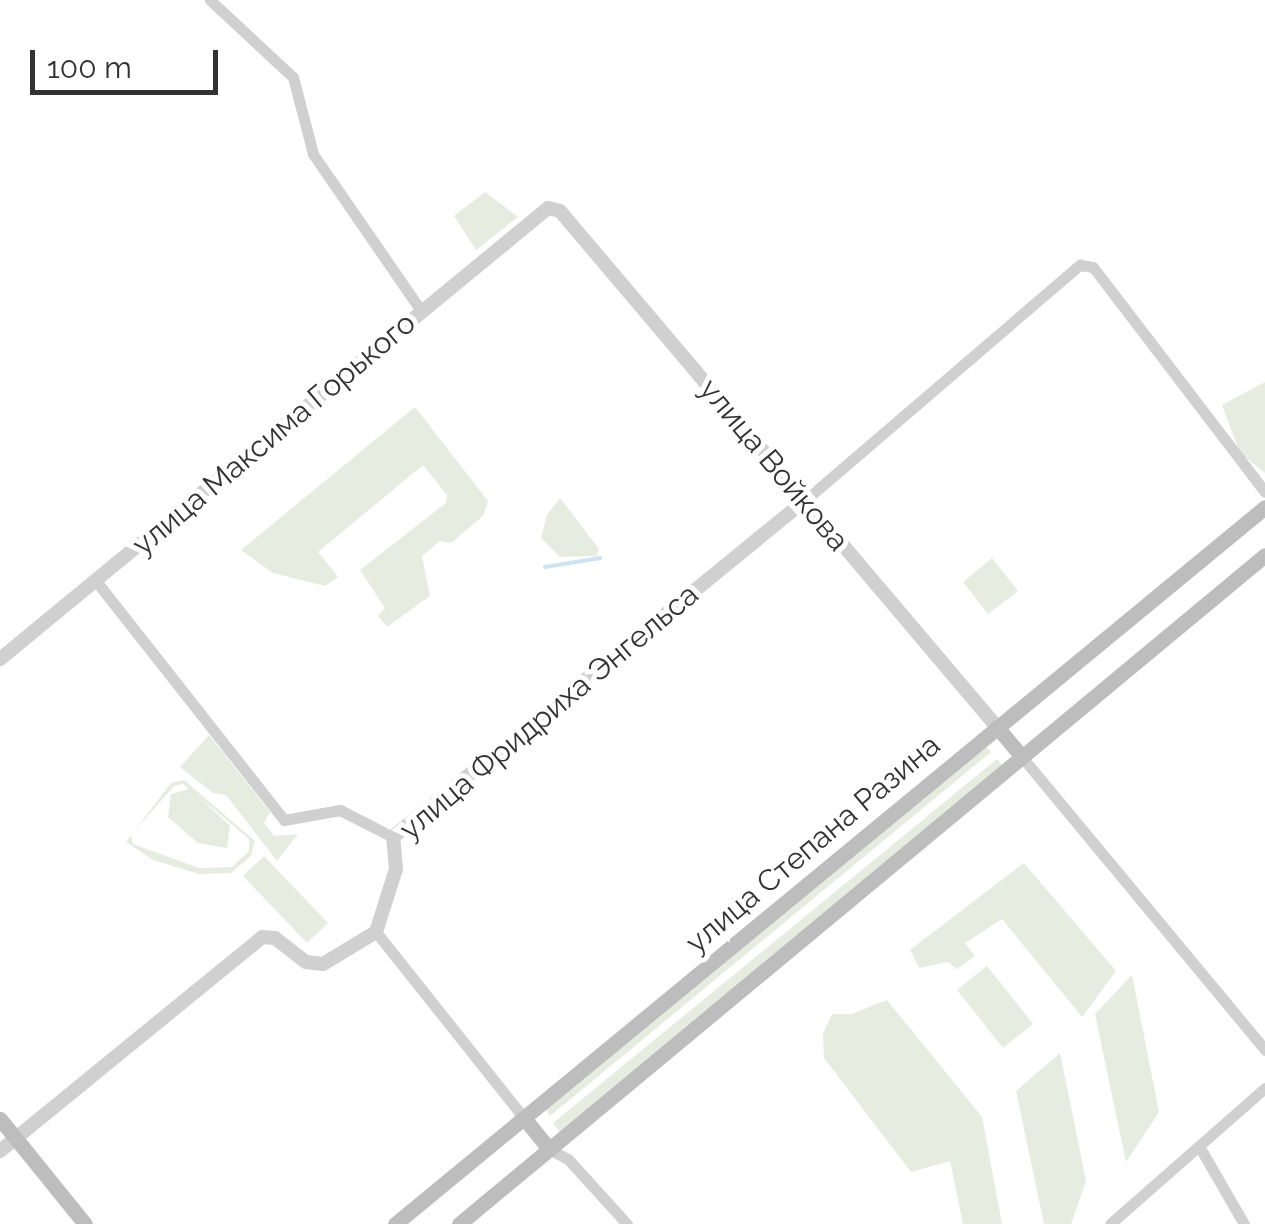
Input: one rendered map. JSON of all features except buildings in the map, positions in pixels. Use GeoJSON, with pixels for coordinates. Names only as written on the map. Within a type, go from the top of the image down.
{"type":"FeatureCollection","features":[{"type":"Feature","properties":{"kind":"main road","name":"улица Степана Разина"},"geometry":{"type":"LineString","coordinates":[[395,1224],[1265,507]]}},
{"type":"Feature","properties":{"kind":"main road"},"geometry":{"type":"LineString","coordinates":[[460,1224],[1265,555]]}},
{"type":"Feature","properties":{"kind":"main road"},"geometry":{"type":"LineString","coordinates":[[998,728],[1022,757]]}},
{"type":"Feature","properties":{"kind":"main road"},"geometry":{"type":"LineString","coordinates":[[0,1118],[85,1224]]}},
{"type":"Feature","properties":{"kind":"main road"},"geometry":{"type":"LineString","coordinates":[[524,1118],[550,1149]]}},
{"type":"Feature","properties":{"kind":"street"},"geometry":{"type":"LineString","coordinates":[[210,0],[293,77],[313,154],[422,312]]}},
{"type":"Feature","properties":{"kind":"street","name":"улица Максима Горького"},"geometry":{"type":"LineString","coordinates":[[0,660],[548,208]]}},
{"type":"Feature","properties":{"kind":"street","name":"улица Войкова"},"geometry":{"type":"LineString","coordinates":[[548,208],[560,211],[998,728]]}},
{"type":"Feature","properties":{"kind":"street","name":"улица Фридриха Энгельса"},"geometry":{"type":"LineString","coordinates":[[376,932],[394,882],[393,837],[803,502],[1080,265],[1094,267],[1265,492]]}},
{"type":"Feature","properties":{"kind":"street"},"geometry":{"type":"LineString","coordinates":[[96,581],[284,820],[340,810],[393,837]]}},
{"type":"Feature","properties":{"kind":"street"},"geometry":{"type":"LineString","coordinates":[[1022,757],[1265,1050]]}},
{"type":"Feature","properties":{"kind":"street"},"geometry":{"type":"LineString","coordinates":[[0,1151],[262,937],[274,938],[306,962],[323,964],[376,932],[524,1118]]}},
{"type":"Feature","properties":{"kind":"street"},"geometry":{"type":"LineString","coordinates":[[1110,1224],[1265,1088]]}},
{"type":"Feature","properties":{"kind":"street"},"geometry":{"type":"LineString","coordinates":[[1199,1146],[1244,1224]]}},
{"type":"Feature","properties":{"kind":"street"},"geometry":{"type":"LineString","coordinates":[[550,1149],[568,1160],[628,1224]]}},
{"type":"Feature","properties":{"kind":"shaded area"},"geometry":{"type":"Polygon","coordinates":[[[485,192],[518,217],[476,250],[454,216],[485,192]]]}},
{"type":"Feature","properties":{"kind":"shaded area"},"geometry":{"type":"Polygon","coordinates":[[[1265,382],[1265,473],[1240,453],[1222,405],[1265,382]]]}},
{"type":"Feature","properties":{"kind":"shaded area"},"geometry":{"type":"Polygon","coordinates":[[[415,407],[488,501],[483,516],[451,543],[440,541],[422,556],[430,596],[387,627],[378,616],[385,608],[360,570],[446,503],[447,495],[423,465],[318,552],[338,577],[325,586],[273,573],[241,550],[415,407]]]}},
{"type":"Feature","properties":{"kind":"shaded area"},"geometry":{"type":"Polygon","coordinates":[[[560,498],[599,549],[596,556],[560,557],[541,538],[547,515],[560,498]]]}},
{"type":"Feature","properties":{"kind":"shaded area"},"geometry":{"type":"Polygon","coordinates":[[[992,558],[1018,591],[988,614],[963,582],[992,558]]]}},
{"type":"Feature","properties":{"kind":"shaded area"},"geometry":{"type":"Polygon","coordinates":[[[209,735],[270,812],[264,823],[274,836],[298,834],[277,861],[226,795],[213,793],[180,767],[209,735]]]}},
{"type":"Feature","properties":{"kind":"shaded area"},"geometry":{"type":"Polygon","coordinates":[[[984,744],[991,752],[550,1116],[544,1107],[984,744]]]}},
{"type":"Feature","properties":{"kind":"shaded area"},"geometry":{"type":"Polygon","coordinates":[[[997,759],[1002,765],[560,1132],[553,1123],[997,759]]]}},
{"type":"Feature","properties":{"kind":"shaded area"},"geometry":{"type":"Polygon","coordinates":[[[184,780],[255,841],[251,856],[231,873],[199,874],[153,860],[126,842],[131,835],[133,844],[199,868],[232,867],[249,851],[249,839],[196,794],[230,826],[227,848],[198,843],[168,817],[171,794],[189,789],[183,784],[174,786],[134,832],[171,783],[184,780]]]}},
{"type":"Feature","properties":{"kind":"shaded area"},"geometry":{"type":"Polygon","coordinates":[[[264,856],[328,923],[307,943],[243,876],[264,856]]]}},
{"type":"Feature","properties":{"kind":"shaded area"},"geometry":{"type":"Polygon","coordinates":[[[1024,863],[1116,971],[1082,1017],[1002,919],[965,943],[975,956],[957,969],[948,962],[919,968],[910,950],[1024,863]]]}},
{"type":"Feature","properties":{"kind":"shaded area"},"geometry":{"type":"Polygon","coordinates":[[[987,966],[1033,1024],[1003,1048],[957,990],[987,966]]]}},
{"type":"Feature","properties":{"kind":"shaded area"},"geometry":{"type":"Polygon","coordinates":[[[1132,975],[1159,1112],[1126,1162],[1095,1014],[1132,975]]]}},
{"type":"Feature","properties":{"kind":"shaded area"},"geometry":{"type":"Polygon","coordinates":[[[887,1000],[982,1117],[1002,1224],[963,1224],[950,1161],[911,1172],[824,1058],[823,1034],[832,1014],[852,1014],[887,1000]]]}},
{"type":"Feature","properties":{"kind":"shaded area"},"geometry":{"type":"Polygon","coordinates":[[[1060,1053],[1086,1181],[1071,1224],[1044,1224],[1016,1091],[1060,1053]]]}},
{"type":"Feature","properties":{"kind":"waterway"},"geometry":{"type":"LineString","coordinates":[[545,567],[600,558]]}}]}
